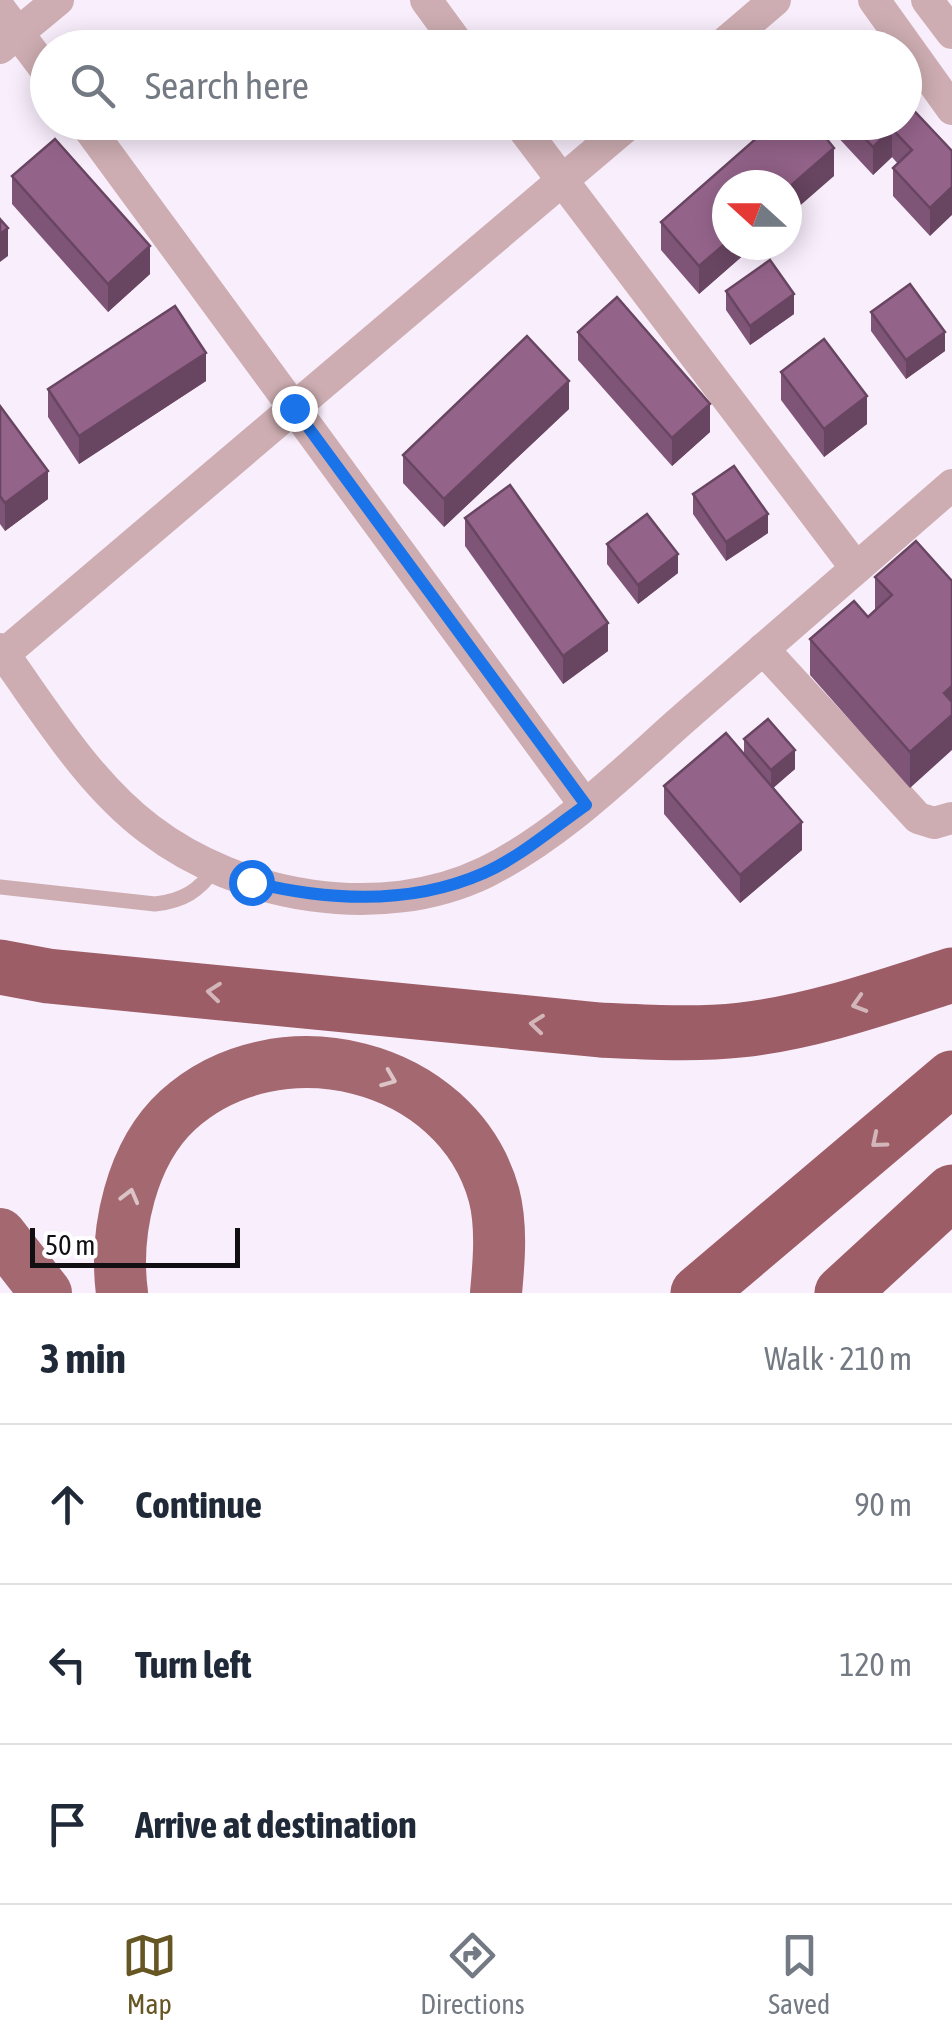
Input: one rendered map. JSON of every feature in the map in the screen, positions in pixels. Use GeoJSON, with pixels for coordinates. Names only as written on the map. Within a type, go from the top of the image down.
{"type":"FeatureCollection","features":[{"type":"Feature","properties":{"kind":"highway"},"geometry":{"type":"LineString","coordinates":[[0,967],[48,976],[600,1030],[675,1033],[741,1030],[826,1014],[952,975]]}},
{"type":"Feature","properties":{"kind":"highway"},"geometry":{"type":"LineString","coordinates":[[122,1293],[126,1210],[136,1174],[151,1142],[176,1111],[233,1075],[264,1066],[296,1063],[351,1067],[381,1075],[408,1088],[456,1122],[484,1167],[494,1193],[498,1216],[496,1293]]}},
{"type":"Feature","properties":{"kind":"highway"},"geometry":{"type":"LineString","coordinates":[[698,1293],[952,1078]]}},
{"type":"Feature","properties":{"kind":"highway"},"geometry":{"type":"LineString","coordinates":[[842,1293],[952,1192]]}},
{"type":"Feature","properties":{"kind":"highway"},"geometry":{"type":"LineString","coordinates":[[0,1234],[46,1293]]}},
{"type":"Feature","properties":{"kind":"street"},"geometry":{"type":"LineString","coordinates":[[30,55],[6,30],[58,0]]}},
{"type":"Feature","properties":{"kind":"street"},"geometry":{"type":"LineString","coordinates":[[426,0],[448,30]]}},
{"type":"Feature","properties":{"kind":"street"},"geometry":{"type":"LineString","coordinates":[[740,30],[775,0]]}},
{"type":"Feature","properties":{"kind":"street"},"geometry":{"type":"LineString","coordinates":[[874,0],[896,30]]}},
{"type":"Feature","properties":{"kind":"street"},"geometry":{"type":"LineString","coordinates":[[928,0],[952,33]]}},
{"type":"Feature","properties":{"kind":"street"},"geometry":{"type":"LineString","coordinates":[[922,66],[952,108]]}},
{"type":"Feature","properties":{"kind":"street"},"geometry":{"type":"LineString","coordinates":[[97,140],[586,805]]}},
{"type":"Feature","properties":{"kind":"street"},"geometry":{"type":"LineString","coordinates":[[531,140],[856,568]]}},
{"type":"Feature","properties":{"kind":"street"},"geometry":{"type":"LineString","coordinates":[[610,140],[2,652],[95,778],[121,806],[150,830],[215,868],[251,882],[321,896],[354,898],[421,892],[485,872],[586,805],[952,486]]}},
{"type":"Feature","properties":{"kind":"street"},"geometry":{"type":"LineString","coordinates":[[763,649],[918,818],[934,823],[952,818]]}},
{"type":"Feature","properties":{"kind":"lane"},"geometry":{"type":"LineString","coordinates":[[0,887],[155,904],[189,895],[204,884],[215,868]]}},
{"type":"Feature","properties":{"kind":"building"},"geometry":{"type":"Polygon","coordinates":[[[922,119],[952,151],[952,187],[930,208],[893,168],[912,150],[902,140],[922,140],[922,119]]]}},
{"type":"Feature","properties":{"kind":"building"},"geometry":{"type":"Polygon","coordinates":[[[56,140],[150,246],[108,284],[12,176],[56,140]]]}},
{"type":"Feature","properties":{"kind":"building"},"geometry":{"type":"Polygon","coordinates":[[[754,140],[828,140],[834,148],[802,176],[802,170],[720,170],[754,140]]]}},
{"type":"Feature","properties":{"kind":"building"},"geometry":{"type":"Polygon","coordinates":[[[712,177],[712,255],[699,266],[661,222],[712,177]]]}},
{"type":"Feature","properties":{"kind":"building"},"geometry":{"type":"Polygon","coordinates":[[[770,260],[794,294],[750,326],[726,291],[770,260]]]}},
{"type":"Feature","properties":{"kind":"building"},"geometry":{"type":"Polygon","coordinates":[[[910,284],[945,332],[906,360],[871,312],[910,284]]]}},
{"type":"Feature","properties":{"kind":"building"},"geometry":{"type":"Polygon","coordinates":[[[617,297],[710,404],[672,438],[578,332],[617,297]]]}},
{"type":"Feature","properties":{"kind":"building"},"geometry":{"type":"Polygon","coordinates":[[[175,306],[206,353],[79,436],[48,389],[175,306]]]}},
{"type":"Feature","properties":{"kind":"building"},"geometry":{"type":"Polygon","coordinates":[[[527,336],[569,381],[444,499],[403,455],[527,336]]]}},
{"type":"Feature","properties":{"kind":"building"},"geometry":{"type":"Polygon","coordinates":[[[824,339],[867,396],[824,429],[781,372],[824,339]]]}},
{"type":"Feature","properties":{"kind":"building"},"geometry":{"type":"Polygon","coordinates":[[[0,406],[48,471],[5,503],[0,496],[0,406]]]}},
{"type":"Feature","properties":{"kind":"building"},"geometry":{"type":"Polygon","coordinates":[[[734,466],[768,514],[726,542],[693,494],[734,466]]]}},
{"type":"Feature","properties":{"kind":"building"},"geometry":{"type":"Polygon","coordinates":[[[510,485],[608,623],[563,656],[465,518],[510,485]]]}},
{"type":"Feature","properties":{"kind":"building"},"geometry":{"type":"Polygon","coordinates":[[[647,514],[678,554],[638,585],[607,544],[647,514]]]}},
{"type":"Feature","properties":{"kind":"building"},"geometry":{"type":"Polygon","coordinates":[[[916,541],[952,581],[952,686],[944,693],[952,702],[952,715],[910,752],[810,639],[854,601],[868,617],[892,595],[875,577],[916,541]]]}},
{"type":"Feature","properties":{"kind":"building"},"geometry":{"type":"Polygon","coordinates":[[[768,719],[795,750],[771,770],[744,739],[768,719]]]}},
{"type":"Feature","properties":{"kind":"building"},"geometry":{"type":"Polygon","coordinates":[[[726,733],[802,822],[740,875],[664,786],[726,733]]]}},
{"type":"Feature","properties":{"kind":"route"},"geometry":{"type":"LineString","coordinates":[[251,882],[288,891],[354,898],[421,892],[485,872],[586,805],[294,408]]}}]}
